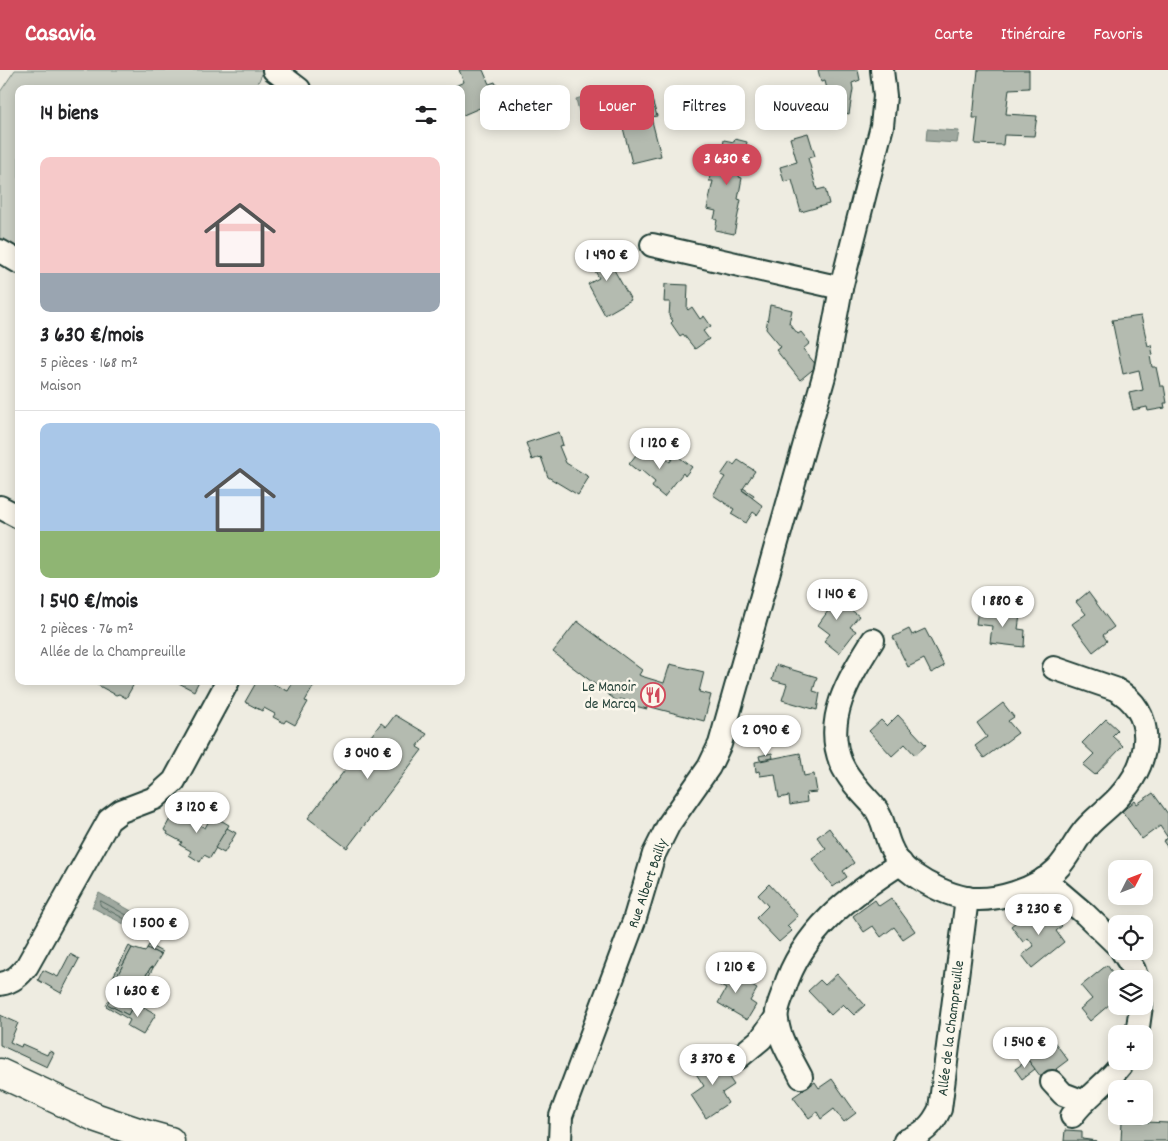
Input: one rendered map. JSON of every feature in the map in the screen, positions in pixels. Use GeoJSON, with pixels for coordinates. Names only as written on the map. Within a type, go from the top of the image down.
{"type":"FeatureCollection","features":[{"type":"Feature","properties":{"kind":"main road"},"geometry":{"type":"LineString","coordinates":[[0,1073],[97,1118],[170,1141]]}},
{"type":"Feature","properties":{"kind":"street"},"geometry":{"type":"LineString","coordinates":[[274,70],[294,85]]}},
{"type":"Feature","properties":{"kind":"street","name":"Rue Albert Bailly"},"geometry":{"type":"LineString","coordinates":[[560,1141],[561,1116],[634,922],[654,854],[669,824],[708,767],[720,744],[826,369],[841,288],[882,126],[885,96],[882,70]]}},
{"type":"Feature","properties":{"kind":"street"},"geometry":{"type":"LineString","coordinates":[[652,246],[841,288]]}},
{"type":"Feature","properties":{"kind":"street"},"geometry":{"type":"LineString","coordinates":[[0,251],[15,260]]}},
{"type":"Feature","properties":{"kind":"street"},"geometry":{"type":"LineString","coordinates":[[0,507],[15,515]]}},
{"type":"Feature","properties":{"kind":"street"},"geometry":{"type":"LineString","coordinates":[[873,640],[853,672],[837,711],[836,736],[842,763],[856,786],[878,811],[886,828],[891,850],[908,871],[954,895],[967,898],[985,898],[1022,891],[1044,879],[1064,862],[1088,826],[1116,801],[1132,782],[1142,760],[1145,739],[1140,713],[1136,705],[1123,694],[1102,683],[1054,668]]}},
{"type":"Feature","properties":{"kind":"street"},"geometry":{"type":"LineString","coordinates":[[0,984],[18,977],[28,966],[109,820],[121,811],[154,798],[174,781],[226,685]]}},
{"type":"Feature","properties":{"kind":"street"},"geometry":{"type":"LineString","coordinates":[[738,1058],[761,1039],[776,1018],[791,970],[806,943],[829,916],[850,898],[901,863]]}},
{"type":"Feature","properties":{"kind":"street"},"geometry":{"type":"LineString","coordinates":[[1044,879],[1108,936]]}},
{"type":"Feature","properties":{"kind":"street","name":"Allée de la Champreuille"},"geometry":{"type":"LineString","coordinates":[[905,1141],[923,1132],[934,1123],[940,1109],[967,898]]}},
{"type":"Feature","properties":{"kind":"street"},"geometry":{"type":"LineString","coordinates":[[776,1018],[783,1041],[801,1076]]}},
{"type":"Feature","properties":{"kind":"street"},"geometry":{"type":"LineString","coordinates":[[1052,1082],[1078,1109],[1108,1081],[1117,1070]]}},
{"type":"Feature","properties":{"kind":"shaded area"},"geometry":{"type":"Polygon","coordinates":[[[15,70],[264,70],[257,85],[15,85],[15,257],[0,250],[0,92],[15,70]]]}},
{"type":"Feature","properties":{"kind":"water"},"geometry":{"type":"Polygon","coordinates":[[[580,98],[580,115],[576,99],[580,98]]]}},
{"type":"Feature","properties":{"kind":"water"},"geometry":{"type":"Polygon","coordinates":[[[927,129],[959,131],[957,143],[926,141],[927,129]]]}},
{"type":"Feature","properties":{"kind":"water"},"geometry":{"type":"Polygon","coordinates":[[[99,893],[144,918],[137,931],[92,907],[99,893]]]}},
{"type":"Feature","properties":{"kind":"building"},"geometry":{"type":"Polygon","coordinates":[[[459,70],[483,70],[489,84],[495,82],[496,85],[480,85],[480,108],[465,114],[465,85],[457,85],[464,82],[459,70]]]}},
{"type":"Feature","properties":{"kind":"building"},"geometry":{"type":"Polygon","coordinates":[[[818,70],[858,70],[860,80],[852,83],[853,89],[849,114],[847,113],[847,85],[826,85],[825,81],[821,82],[818,70]]]}},
{"type":"Feature","properties":{"kind":"building"},"geometry":{"type":"Polygon","coordinates":[[[978,70],[1029,70],[1029,88],[1009,89],[1006,114],[1037,116],[1034,136],[1004,135],[1003,145],[975,144],[978,118],[973,118],[978,70]]]}},
{"type":"Feature","properties":{"kind":"building"},"geometry":{"type":"Polygon","coordinates":[[[654,106],[657,116],[654,116],[654,106]]]}},
{"type":"Feature","properties":{"kind":"building"},"geometry":{"type":"Polygon","coordinates":[[[654,129],[661,156],[632,163],[624,130],[654,129]]]}},
{"type":"Feature","properties":{"kind":"building"},"geometry":{"type":"Polygon","coordinates":[[[808,133],[815,156],[808,158],[817,190],[825,188],[829,204],[801,212],[792,180],[784,182],[780,167],[797,162],[790,138],[808,133]]]}},
{"type":"Feature","properties":{"kind":"building"},"geometry":{"type":"Polygon","coordinates":[[[735,139],[747,142],[739,177],[742,178],[738,199],[741,200],[734,234],[715,230],[717,220],[714,219],[716,211],[707,209],[713,181],[709,181],[714,157],[721,158],[724,140],[734,142],[735,139]]]}},
{"type":"Feature","properties":{"kind":"building"},"geometry":{"type":"Polygon","coordinates":[[[605,245],[617,266],[613,268],[631,300],[605,315],[588,284],[599,278],[586,255],[605,245]]]}},
{"type":"Feature","properties":{"kind":"building"},"geometry":{"type":"Polygon","coordinates":[[[665,284],[688,285],[687,309],[692,307],[700,319],[704,316],[711,326],[703,331],[709,339],[695,349],[683,334],[680,336],[671,323],[673,321],[669,316],[670,302],[664,302],[665,284]]]}},
{"type":"Feature","properties":{"kind":"building"},"geometry":{"type":"Polygon","coordinates":[[[770,305],[792,310],[789,323],[798,334],[801,332],[810,343],[803,349],[817,366],[800,380],[776,350],[781,347],[766,329],[770,305]]]}},
{"type":"Feature","properties":{"kind":"building"},"geometry":{"type":"Polygon","coordinates":[[[1141,316],[1148,346],[1151,345],[1153,355],[1150,356],[1152,367],[1156,367],[1160,386],[1164,386],[1167,403],[1164,403],[1165,408],[1148,411],[1147,407],[1133,410],[1129,393],[1143,390],[1139,370],[1123,374],[1112,320],[1141,316]]]}},
{"type":"Feature","properties":{"kind":"building"},"geometry":{"type":"Polygon","coordinates":[[[559,432],[563,445],[559,446],[566,463],[589,477],[578,495],[548,477],[541,457],[532,460],[526,443],[559,432]]]}},
{"type":"Feature","properties":{"kind":"building"},"geometry":{"type":"Polygon","coordinates":[[[642,447],[652,455],[654,453],[660,457],[661,455],[670,462],[675,454],[692,467],[685,476],[683,473],[664,497],[652,487],[655,482],[641,470],[639,472],[629,464],[642,447]]]}},
{"type":"Feature","properties":{"kind":"building"},"geometry":{"type":"Polygon","coordinates":[[[738,460],[755,471],[742,490],[763,506],[757,515],[753,512],[746,523],[731,514],[734,509],[713,495],[725,477],[721,475],[730,462],[734,465],[738,460]]]}},
{"type":"Feature","properties":{"kind":"building"},"geometry":{"type":"Polygon","coordinates":[[[743,488],[754,495],[753,497],[742,490],[743,488]]]}},
{"type":"Feature","properties":{"kind":"building"},"geometry":{"type":"Polygon","coordinates":[[[825,590],[859,616],[850,627],[856,631],[839,653],[824,641],[830,634],[818,625],[828,611],[816,601],[825,590]]]}},
{"type":"Feature","properties":{"kind":"building"},"geometry":{"type":"Polygon","coordinates":[[[1088,592],[1114,627],[1103,635],[1107,641],[1093,652],[1072,624],[1086,614],[1076,602],[1088,592]]]}},
{"type":"Feature","properties":{"kind":"building"},"geometry":{"type":"Polygon","coordinates":[[[978,609],[1020,615],[1018,629],[1025,630],[1024,647],[990,643],[992,626],[976,624],[978,609]]]}},
{"type":"Feature","properties":{"kind":"building"},"geometry":{"type":"Polygon","coordinates":[[[577,621],[642,670],[639,675],[641,676],[664,683],[670,664],[704,672],[699,692],[711,695],[704,721],[647,706],[647,709],[627,704],[627,701],[620,699],[618,702],[553,652],[577,621]]]}},
{"type":"Feature","properties":{"kind":"building"},"geometry":{"type":"Polygon","coordinates":[[[909,629],[912,635],[925,629],[944,666],[931,673],[924,659],[908,667],[893,637],[909,629]]]}},
{"type":"Feature","properties":{"kind":"building"},"geometry":{"type":"Polygon","coordinates":[[[776,665],[817,677],[813,691],[820,693],[817,710],[782,700],[787,684],[772,680],[776,665]]]}},
{"type":"Feature","properties":{"kind":"building"},"geometry":{"type":"Polygon","coordinates":[[[97,685],[133,685],[126,698],[119,694],[116,695],[97,685]]]}},
{"type":"Feature","properties":{"kind":"building"},"geometry":{"type":"Polygon","coordinates":[[[183,685],[197,685],[194,691],[183,685]]]}},
{"type":"Feature","properties":{"kind":"building"},"geometry":{"type":"Polygon","coordinates":[[[255,685],[275,685],[288,691],[292,685],[314,685],[305,701],[308,702],[295,725],[286,720],[284,723],[273,717],[275,714],[264,708],[262,711],[245,702],[255,685]]]}},
{"type":"Feature","properties":{"kind":"building"},"geometry":{"type":"Polygon","coordinates":[[[1003,703],[1014,717],[1008,721],[1018,733],[984,758],[975,746],[987,737],[977,723],[1003,703]]]}},
{"type":"Feature","properties":{"kind":"building"},"geometry":{"type":"Polygon","coordinates":[[[395,715],[427,734],[417,747],[422,750],[347,848],[308,818],[381,723],[386,727],[395,715]]]}},
{"type":"Feature","properties":{"kind":"building"},"geometry":{"type":"Polygon","coordinates":[[[898,715],[926,745],[915,755],[905,744],[892,756],[869,731],[881,720],[887,726],[898,715]]]}},
{"type":"Feature","properties":{"kind":"building"},"geometry":{"type":"Polygon","coordinates":[[[1106,719],[1118,730],[1112,736],[1123,746],[1095,775],[1083,765],[1094,754],[1082,743],[1106,719]]]}},
{"type":"Feature","properties":{"kind":"building"},"geometry":{"type":"Polygon","coordinates":[[[772,753],[773,758],[760,760],[759,756],[772,753]]]}},
{"type":"Feature","properties":{"kind":"building"},"geometry":{"type":"Polygon","coordinates":[[[800,753],[804,776],[814,774],[817,792],[806,793],[807,802],[790,805],[789,796],[779,798],[775,774],[760,776],[759,771],[756,772],[755,762],[800,753]]]}},
{"type":"Feature","properties":{"kind":"building"},"geometry":{"type":"Polygon","coordinates":[[[1153,793],[1168,814],[1168,838],[1160,826],[1142,839],[1122,811],[1135,801],[1137,804],[1153,793]]]}},
{"type":"Feature","properties":{"kind":"building"},"geometry":{"type":"Polygon","coordinates":[[[181,808],[194,815],[193,818],[200,822],[198,824],[205,828],[212,815],[229,825],[210,858],[204,855],[200,862],[189,855],[191,851],[180,845],[182,842],[167,834],[168,832],[164,830],[171,817],[175,820],[181,808]]]}},
{"type":"Feature","properties":{"kind":"building"},"geometry":{"type":"Polygon","coordinates":[[[227,828],[236,833],[224,853],[215,848],[227,828]]]}},
{"type":"Feature","properties":{"kind":"building"},"geometry":{"type":"Polygon","coordinates":[[[829,828],[854,863],[843,871],[847,877],[833,887],[812,859],[826,849],[817,837],[829,828]]]}},
{"type":"Feature","properties":{"kind":"building"},"geometry":{"type":"Polygon","coordinates":[[[1168,838],[1168,848],[1163,841],[1168,838]]]}},
{"type":"Feature","properties":{"kind":"building"},"geometry":{"type":"Polygon","coordinates":[[[769,884],[798,916],[787,926],[792,931],[779,942],[756,918],[768,906],[758,895],[769,884]]]}},
{"type":"Feature","properties":{"kind":"building"},"geometry":{"type":"Polygon","coordinates":[[[891,898],[915,931],[903,939],[894,927],[881,937],[873,926],[864,932],[853,916],[875,900],[879,906],[891,898]]]}},
{"type":"Feature","properties":{"kind":"building"},"geometry":{"type":"Polygon","coordinates":[[[1032,909],[1041,922],[1052,913],[1062,926],[1056,931],[1064,942],[1032,968],[1022,955],[1034,946],[1028,938],[1023,942],[1011,926],[1032,909]]]}},
{"type":"Feature","properties":{"kind":"building"},"geometry":{"type":"Polygon","coordinates":[[[149,945],[162,952],[161,955],[147,948],[149,945]]]}},
{"type":"Feature","properties":{"kind":"building"},"geometry":{"type":"Polygon","coordinates":[[[129,946],[132,948],[117,976],[114,975],[129,946]]]}},
{"type":"Feature","properties":{"kind":"building"},"geometry":{"type":"Polygon","coordinates":[[[132,948],[145,952],[147,948],[161,955],[140,985],[143,987],[128,1015],[107,1004],[114,991],[107,987],[114,975],[117,976],[132,948]]]}},
{"type":"Feature","properties":{"kind":"building"},"geometry":{"type":"Polygon","coordinates":[[[70,954],[79,959],[61,993],[38,980],[43,970],[58,977],[70,954]]]}},
{"type":"Feature","properties":{"kind":"building"},"geometry":{"type":"Polygon","coordinates":[[[1107,965],[1111,970],[1108,970],[1108,1006],[1090,1021],[1080,1009],[1092,999],[1081,986],[1107,965]]]}},
{"type":"Feature","properties":{"kind":"building"},"geometry":{"type":"Polygon","coordinates":[[[151,967],[153,968],[143,987],[140,985],[151,967]]]}},
{"type":"Feature","properties":{"kind":"building"},"geometry":{"type":"Polygon","coordinates":[[[720,967],[757,989],[750,1001],[756,1005],[747,1020],[718,1003],[726,989],[712,981],[720,967]]]}},
{"type":"Feature","properties":{"kind":"building"},"geometry":{"type":"Polygon","coordinates":[[[837,974],[865,1005],[854,1015],[843,1004],[831,1015],[808,991],[820,980],[825,985],[837,974]]]}},
{"type":"Feature","properties":{"kind":"building"},"geometry":{"type":"Polygon","coordinates":[[[135,1002],[156,1014],[143,1035],[127,1026],[130,1020],[106,1006],[107,1004],[128,1015],[135,1002]]]}},
{"type":"Feature","properties":{"kind":"building"},"geometry":{"type":"Polygon","coordinates":[[[0,1015],[18,1023],[10,1042],[21,1047],[22,1044],[47,1055],[49,1051],[54,1053],[47,1067],[0,1045],[0,1015]]]}},
{"type":"Feature","properties":{"kind":"building"},"geometry":{"type":"Polygon","coordinates":[[[1043,1027],[1068,1060],[1056,1069],[1061,1075],[1048,1086],[1027,1059],[1040,1049],[1030,1037],[1043,1027]]]}},
{"type":"Feature","properties":{"kind":"building"},"geometry":{"type":"Polygon","coordinates":[[[723,1054],[733,1068],[726,1073],[734,1085],[722,1093],[728,1103],[706,1118],[691,1095],[704,1086],[695,1072],[723,1054]]]}},
{"type":"Feature","properties":{"kind":"building"},"geometry":{"type":"Polygon","coordinates":[[[1028,1060],[1035,1069],[1022,1079],[1015,1069],[1028,1060]]]}},
{"type":"Feature","properties":{"kind":"building"},"geometry":{"type":"Polygon","coordinates":[[[832,1079],[856,1113],[844,1122],[834,1109],[821,1119],[817,1112],[809,1118],[793,1097],[815,1082],[819,1088],[832,1079]]]}},
{"type":"Feature","properties":{"kind":"building"},"geometry":{"type":"Polygon","coordinates":[[[1168,1123],[1168,1141],[1121,1141],[1122,1125],[1168,1123]]]}},
{"type":"Feature","properties":{"kind":"building"},"geometry":{"type":"Polygon","coordinates":[[[1065,1130],[1082,1131],[1082,1139],[1097,1141],[1064,1141],[1065,1130]]]}},
{"type":"Feature","properties":{"kind":"place","name":"Le Manoir de Marcq"},"geometry":{"type":"Point","coordinates":[653,695]}}]}
